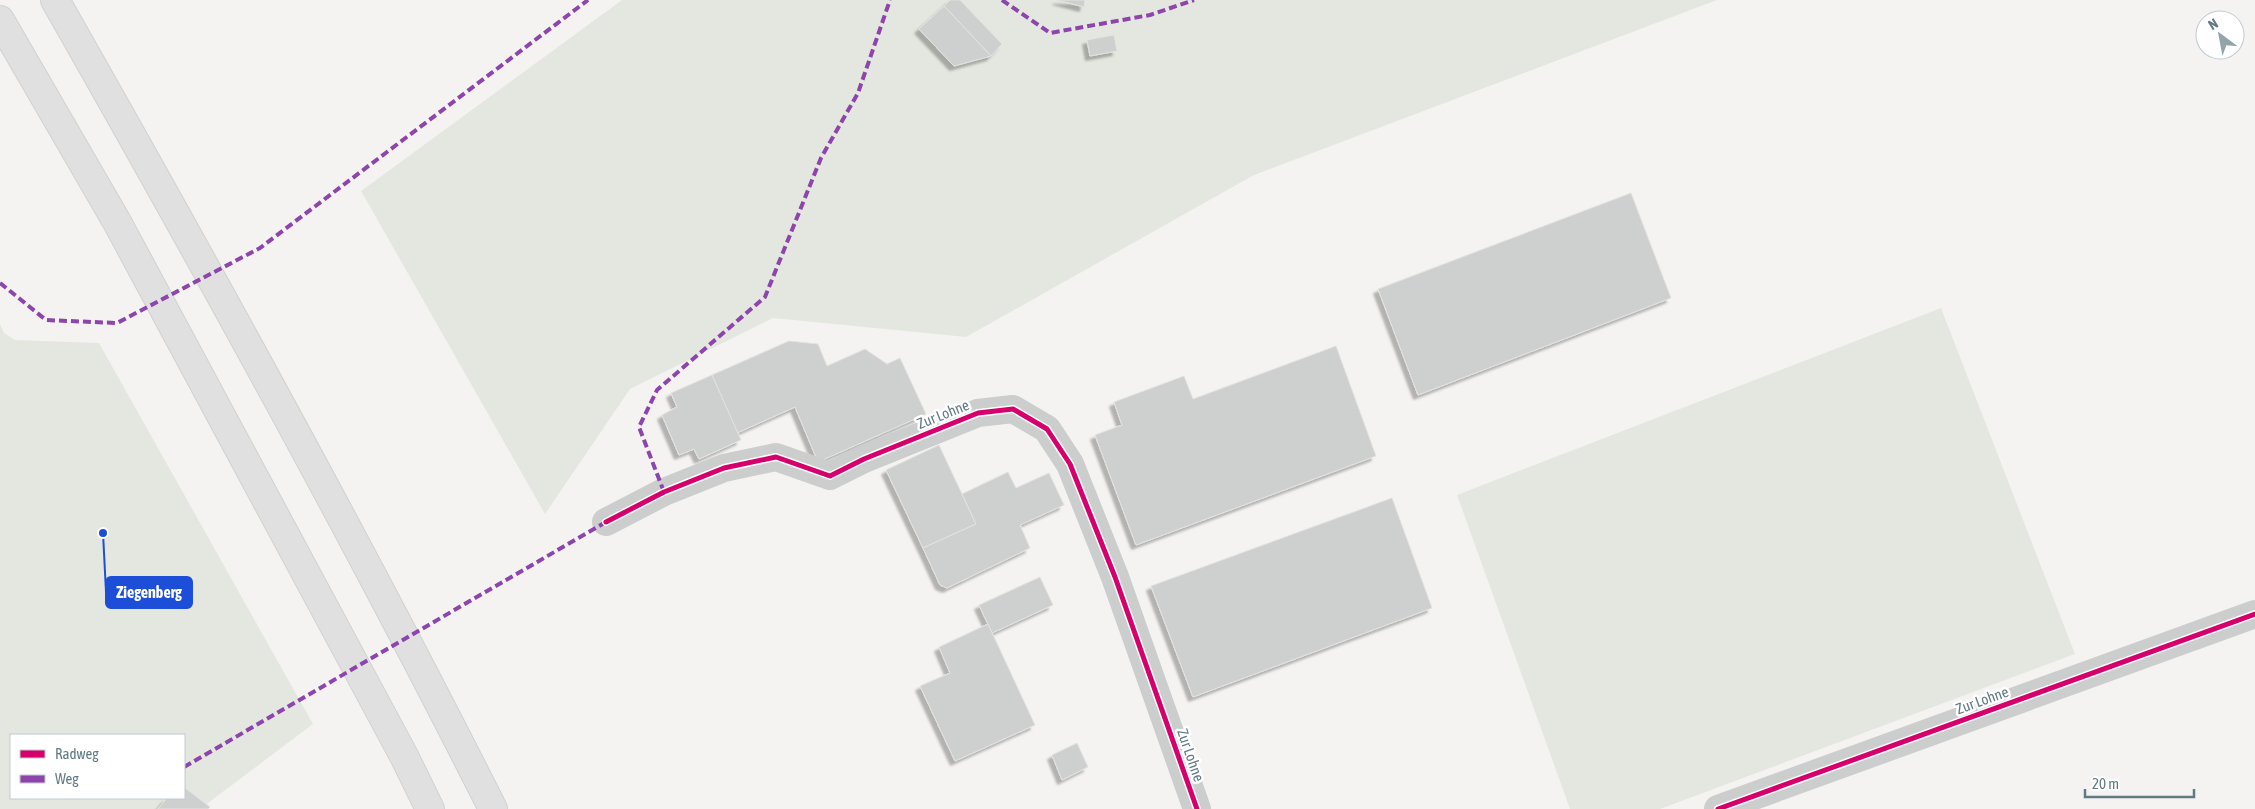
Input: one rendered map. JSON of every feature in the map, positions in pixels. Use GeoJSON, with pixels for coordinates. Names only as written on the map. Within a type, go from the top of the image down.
{"type":"FeatureCollection","features":[{"type":"Feature","properties":{"kind":"highway"},"geometry":{"type":"LineString","coordinates":[[56,0],[312,461],[493,809]]}},
{"type":"Feature","properties":{"kind":"highway"},"geometry":{"type":"LineString","coordinates":[[0,20],[117,222],[404,756],[430,809]]}},
{"type":"Feature","properties":{"kind":"street","name":"Zur Lohne"},"geometry":{"type":"LineString","coordinates":[[606,522],[664,492],[724,468],[776,457],[830,476],[864,459],[978,413],[1013,409],[1047,429],[1070,464],[1115,577],[1197,809]]}},
{"type":"Feature","properties":{"kind":"street","name":"Zur Lohne"},"geometry":{"type":"LineString","coordinates":[[1718,809],[2255,614]]}},
{"type":"Feature","properties":{"kind":"shaded area"},"geometry":{"type":"Polygon","coordinates":[[[622,0],[1717,0],[1254,175],[966,337],[773,318],[630,389],[545,514],[361,191],[622,0]]]}},
{"type":"Feature","properties":{"kind":"shaded area"},"geometry":{"type":"Polygon","coordinates":[[[1941,308],[2075,654],[1660,809],[1570,809],[1457,495],[1941,308]]]}},
{"type":"Feature","properties":{"kind":"shaded area"},"geometry":{"type":"Polygon","coordinates":[[[0,324],[4,333],[15,340],[99,343],[313,724],[200,809],[0,809],[0,324]]]}},
{"type":"Feature","properties":{"kind":"building"},"geometry":{"type":"Polygon","coordinates":[[[950,0],[960,0],[1002,44],[991,56],[944,6],[950,0]]]}},
{"type":"Feature","properties":{"kind":"building"},"geometry":{"type":"Polygon","coordinates":[[[1057,0],[1085,0],[1084,7],[1057,0]]]}},
{"type":"Feature","properties":{"kind":"building"},"geometry":{"type":"Polygon","coordinates":[[[944,6],[991,56],[954,66],[919,29],[944,6]]]}},
{"type":"Feature","properties":{"kind":"building"},"geometry":{"type":"Polygon","coordinates":[[[1114,35],[1117,51],[1090,56],[1087,40],[1114,35]]]}},
{"type":"Feature","properties":{"kind":"building"},"geometry":{"type":"Polygon","coordinates":[[[1631,193],[1671,298],[1418,395],[1378,289],[1631,193]]]}},
{"type":"Feature","properties":{"kind":"building"},"geometry":{"type":"Polygon","coordinates":[[[789,341],[818,344],[827,366],[865,349],[887,364],[900,358],[926,414],[818,462],[795,407],[737,433],[712,375],[789,341]]]}},
{"type":"Feature","properties":{"kind":"building"},"geometry":{"type":"Polygon","coordinates":[[[1336,346],[1376,456],[1136,545],[1095,435],[1122,425],[1114,402],[1184,376],[1193,399],[1336,346]]]}},
{"type":"Feature","properties":{"kind":"building"},"geometry":{"type":"Polygon","coordinates":[[[712,375],[741,440],[699,459],[694,449],[679,455],[662,415],[677,407],[671,393],[712,375]]]}},
{"type":"Feature","properties":{"kind":"building"},"geometry":{"type":"Polygon","coordinates":[[[939,445],[976,524],[923,548],[886,470],[939,445]]]}},
{"type":"Feature","properties":{"kind":"building"},"geometry":{"type":"Polygon","coordinates":[[[1008,472],[1016,488],[1049,473],[1064,505],[1020,525],[1030,548],[947,588],[940,585],[923,548],[976,524],[962,494],[1008,472]]]}},
{"type":"Feature","properties":{"kind":"building"},"geometry":{"type":"Polygon","coordinates":[[[1392,498],[1432,608],[1193,697],[1151,586],[1392,498]]]}},
{"type":"Feature","properties":{"kind":"building"},"geometry":{"type":"Polygon","coordinates":[[[1040,577],[1053,605],[992,633],[979,605],[1040,577]]]}},
{"type":"Feature","properties":{"kind":"building"},"geometry":{"type":"Polygon","coordinates":[[[988,624],[1035,725],[955,761],[920,686],[950,673],[939,647],[988,624]]]}},
{"type":"Feature","properties":{"kind":"building"},"geometry":{"type":"Polygon","coordinates":[[[1077,743],[1088,767],[1062,780],[1052,755],[1077,743]]]}},
{"type":"Feature","properties":{"kind":"building"},"geometry":{"type":"Polygon","coordinates":[[[185,788],[210,807],[208,809],[158,809],[166,799],[185,799],[185,788]]]}},
{"type":"Feature","properties":{"kind":"marked path"},"geometry":{"type":"LineString","coordinates":[[0,283],[46,320],[117,323],[260,248],[588,0]]}},
{"type":"Feature","properties":{"kind":"marked path"},"geometry":{"type":"LineString","coordinates":[[664,492],[639,427],[657,390],[765,297],[821,158],[858,93],[890,0]]}},
{"type":"Feature","properties":{"kind":"marked path"},"geometry":{"type":"LineString","coordinates":[[1002,0],[1050,33],[1150,15],[1194,0]]}},
{"type":"Feature","properties":{"kind":"marked path"},"geometry":{"type":"LineString","coordinates":[[185,766],[606,522]]}},
{"type":"Feature","properties":{"kind":"cycle path"},"geometry":{"type":"LineString","coordinates":[[606,522],[664,492],[724,468],[776,457],[830,476],[864,459],[978,413],[1013,409],[1047,429],[1070,464],[1115,577],[1197,809]]}},
{"type":"Feature","properties":{"kind":"cycle path"},"geometry":{"type":"LineString","coordinates":[[1718,809],[2255,614]]}},
{"type":"Feature","properties":{"kind":"place","name":"Ziegenberg"},"geometry":{"type":"Point","coordinates":[103,533]}}]}
